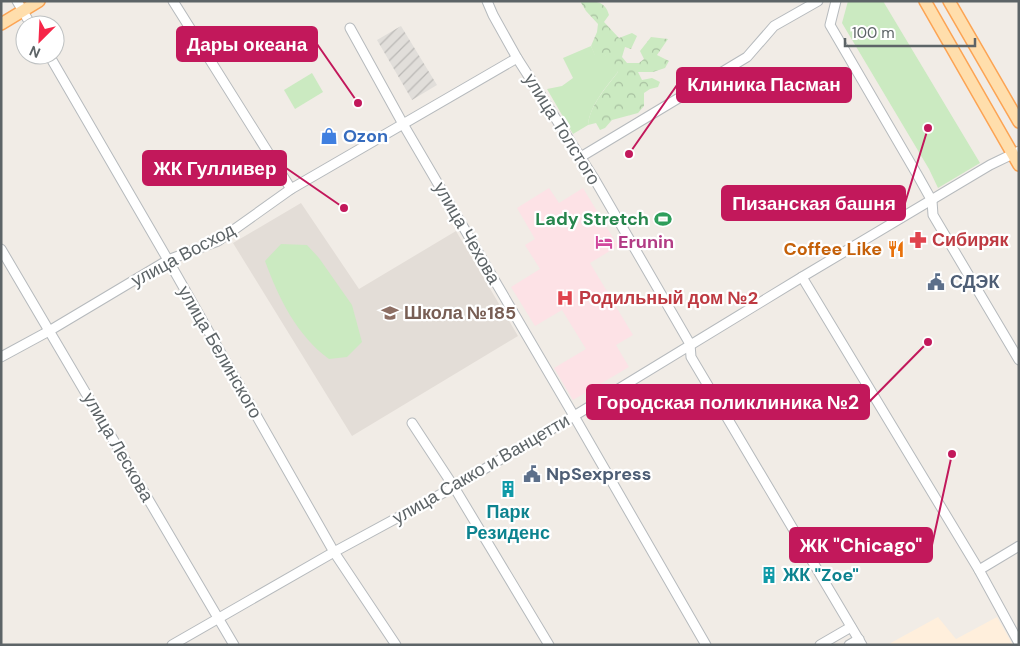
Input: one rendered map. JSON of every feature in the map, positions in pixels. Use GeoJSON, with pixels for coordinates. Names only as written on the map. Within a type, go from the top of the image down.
{"type":"FeatureCollection","features":[{"type":"Feature","properties":{"kind":"main road"},"geometry":{"type":"LineString","coordinates":[[1,24],[20,6],[39,1]]}},
{"type":"Feature","properties":{"kind":"main road"},"geometry":{"type":"LineString","coordinates":[[925,1],[1017,156]]}},
{"type":"Feature","properties":{"kind":"main road"},"geometry":{"type":"LineString","coordinates":[[949,1],[1019,122]]}},
{"type":"Feature","properties":{"kind":"street"},"geometry":{"type":"LineString","coordinates":[[173,1],[291,189]]}},
{"type":"Feature","properties":{"kind":"street","name":"улица Толстого"},"geometry":{"type":"LineString","coordinates":[[487,1],[517,58],[595,180],[690,344],[690,354],[861,642]]}},
{"type":"Feature","properties":{"kind":"street"},"geometry":{"type":"LineString","coordinates":[[580,158],[747,57],[774,26],[818,1]]}},
{"type":"Feature","properties":{"kind":"street"},"geometry":{"type":"LineString","coordinates":[[836,1],[830,25],[932,201],[933,215],[1019,360]]}},
{"type":"Feature","properties":{"kind":"street","name":"улица Чехова"},"geometry":{"type":"LineString","coordinates":[[350,28],[402,124],[706,645]]}},
{"type":"Feature","properties":{"kind":"street","name":"улица Восход"},"geometry":{"type":"LineString","coordinates":[[1,357],[49,331],[168,260],[218,241],[291,189],[517,58]]}},
{"type":"Feature","properties":{"kind":"street","name":"улица Белинского"},"geometry":{"type":"LineString","coordinates":[[55,65],[334,552],[396,645]]}},
{"type":"Feature","properties":{"kind":"street","name":"улица Сакко и Ванцетти"},"geometry":{"type":"LineString","coordinates":[[172,645],[334,552],[454,487],[990,165],[1017,156]]}},
{"type":"Feature","properties":{"kind":"street","name":"улица Лескова"},"geometry":{"type":"LineString","coordinates":[[1,249],[234,645]]}},
{"type":"Feature","properties":{"kind":"street"},"geometry":{"type":"LineString","coordinates":[[802,277],[979,570],[1019,643]]}},
{"type":"Feature","properties":{"kind":"street"},"geometry":{"type":"LineString","coordinates":[[412,423],[454,487],[549,645]]}},
{"type":"Feature","properties":{"kind":"street"},"geometry":{"type":"LineString","coordinates":[[979,570],[1019,546]]}},
{"type":"Feature","properties":{"kind":"street"},"geometry":{"type":"LineString","coordinates":[[820,645],[851,627]]}},
{"type":"Feature","properties":{"kind":"street"},"geometry":{"type":"LineString","coordinates":[[849,645],[861,642]]}},
{"type":"Feature","properties":{"kind":"shaded area"},"geometry":{"type":"Polygon","coordinates":[[[401,26],[437,85],[412,100],[377,40],[401,26]]]}},
{"type":"Feature","properties":{"kind":"shaded area","name":"Родильный дом №2"},"geometry":{"type":"Polygon","coordinates":[[[549,188],[559,203],[583,188],[618,246],[590,263],[633,335],[616,345],[629,367],[573,400],[554,368],[586,349],[562,310],[535,326],[511,287],[540,269],[525,245],[535,239],[517,208],[549,188]]]}},
{"type":"Feature","properties":{"kind":"shaded area","name":"Школа №185"},"geometry":{"type":"Polygon","coordinates":[[[301,203],[359,289],[456,231],[518,336],[352,436],[233,243],[301,203]]]}},
{"type":"Feature","properties":{"kind":"shaded area"},"geometry":{"type":"Polygon","coordinates":[[[938,617],[956,639],[997,617],[1013,645],[887,645],[938,617]]]}},
{"type":"Feature","properties":{"kind":"green space"},"geometry":{"type":"Polygon","coordinates":[[[580,1],[594,1],[605,6],[609,15],[604,22],[619,38],[632,33],[637,36],[631,49],[625,47],[622,57],[627,63],[639,63],[644,59],[640,51],[651,37],[668,39],[657,55],[669,61],[665,68],[653,72],[638,72],[642,80],[652,78],[660,82],[658,87],[644,93],[644,106],[638,113],[612,120],[605,128],[600,130],[596,123],[588,125],[589,118],[599,97],[618,72],[608,66],[605,55],[595,56],[591,46],[598,24],[580,1]]]}},
{"type":"Feature","properties":{"kind":"green space"},"geometry":{"type":"Polygon","coordinates":[[[848,1],[883,1],[980,163],[938,188],[929,169],[842,23],[848,1]]]}},
{"type":"Feature","properties":{"kind":"green space"},"geometry":{"type":"Polygon","coordinates":[[[591,46],[595,55],[605,55],[618,72],[595,103],[588,125],[573,134],[547,89],[562,86],[573,78],[563,58],[591,46]]]}},
{"type":"Feature","properties":{"kind":"green space"},"geometry":{"type":"Polygon","coordinates":[[[312,73],[323,92],[295,109],[284,90],[312,73]]]}},
{"type":"Feature","properties":{"kind":"green space"},"geometry":{"type":"Polygon","coordinates":[[[281,244],[307,245],[319,258],[352,305],[362,342],[347,357],[329,359],[307,339],[290,315],[265,261],[281,244]]]}},
{"type":"Feature","properties":{"kind":"place","name":"Дары океана"},"geometry":{"type":"Point","coordinates":[358,103]}},
{"type":"Feature","properties":{"kind":"place","name":"Пизанская башня"},"geometry":{"type":"Point","coordinates":[928,128]}},
{"type":"Feature","properties":{"kind":"place","name":"Ozon"},"geometry":{"type":"Point","coordinates":[329,136]}},
{"type":"Feature","properties":{"kind":"place","name":"Клиника Пасман"},"geometry":{"type":"Point","coordinates":[629,154]}},
{"type":"Feature","properties":{"kind":"place","name":"ЖК Гулливер"},"geometry":{"type":"Point","coordinates":[344,208]}},
{"type":"Feature","properties":{"kind":"place","name":"Lady Stretch"},"geometry":{"type":"Point","coordinates":[663,219]}},
{"type":"Feature","properties":{"kind":"place","name":"Сибиряк"},"geometry":{"type":"Point","coordinates":[918,240]}},
{"type":"Feature","properties":{"kind":"place","name":"Erunin"},"geometry":{"type":"Point","coordinates":[604,242]}},
{"type":"Feature","properties":{"kind":"place","name":"Coffee Like"},"geometry":{"type":"Point","coordinates":[896,249]}},
{"type":"Feature","properties":{"kind":"place","name":"СДЭК"},"geometry":{"type":"Point","coordinates":[936,282]}},
{"type":"Feature","properties":{"kind":"place","name":"Родильный дом №2"},"geometry":{"type":"Point","coordinates":[565,298]}},
{"type":"Feature","properties":{"kind":"place","name":"Школа №185"},"geometry":{"type":"Point","coordinates":[390,313]}},
{"type":"Feature","properties":{"kind":"place","name":"Городская поликлиника №2"},"geometry":{"type":"Point","coordinates":[928,342]}},
{"type":"Feature","properties":{"kind":"place","name":"ЖК \"Chicago\""},"geometry":{"type":"Point","coordinates":[952,454]}},
{"type":"Feature","properties":{"kind":"place","name":"NpSexpress"},"geometry":{"type":"Point","coordinates":[532,474]}},
{"type":"Feature","properties":{"kind":"place","name":"Парк Резиденс"},"geometry":{"type":"Point","coordinates":[508,489]}},
{"type":"Feature","properties":{"kind":"place","name":"ЖК \"Zoe\""},"geometry":{"type":"Point","coordinates":[769,575]}}]}
